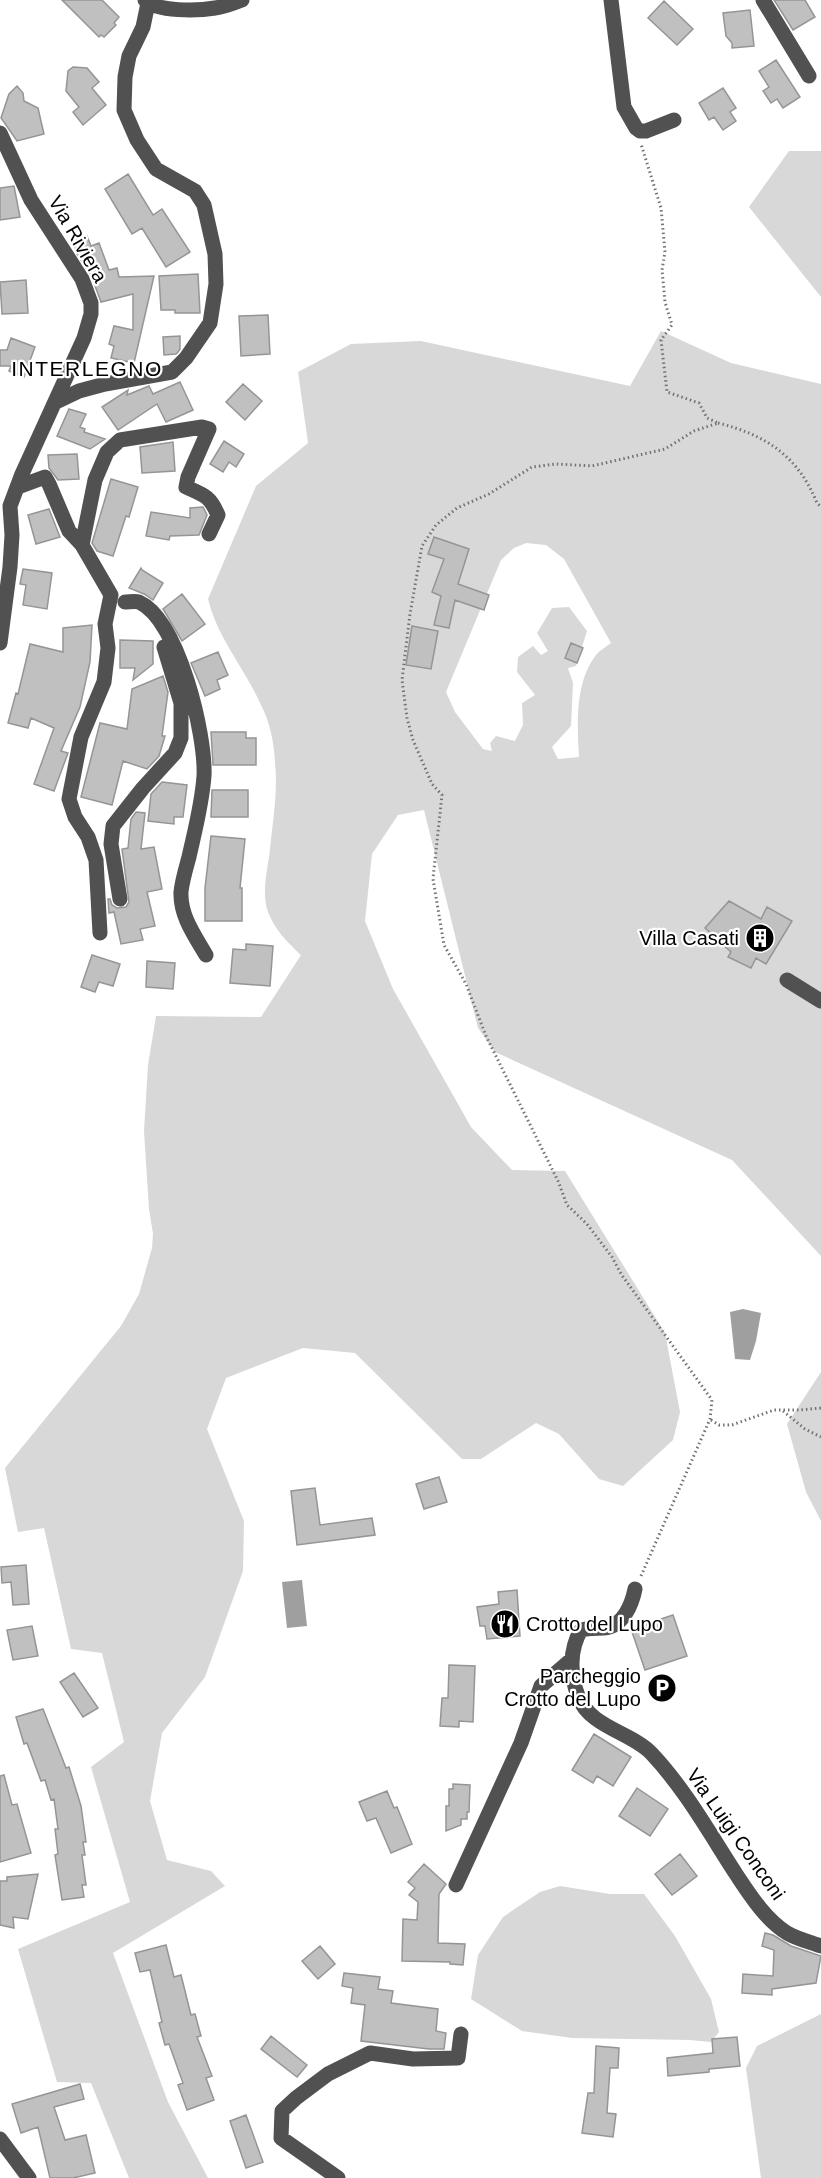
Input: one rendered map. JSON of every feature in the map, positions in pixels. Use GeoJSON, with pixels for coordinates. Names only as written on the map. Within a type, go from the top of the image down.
{"type":"FeatureCollection","features":[{"type":"Feature","properties":{"kind":"street"},"geometry":{"type":"LineString","coordinates":[[57,402],[79,391],[105,384],[172,372],[186,358],[210,323],[216,284],[215,254],[204,205],[195,191],[156,169],[138,140],[124,110],[125,77],[129,56],[143,27],[147,2],[172,9],[216,8],[242,0]]}},
{"type":"Feature","properties":{"kind":"street"},"geometry":{"type":"LineString","coordinates":[[611,0],[624,107],[636,128],[646,131],[674,120]]}},
{"type":"Feature","properties":{"kind":"street"},"geometry":{"type":"LineString","coordinates":[[763,0],[809,76]]}},
{"type":"Feature","properties":{"kind":"street","name":"Via Riviera"},"geometry":{"type":"LineString","coordinates":[[0,133],[31,200],[82,279],[91,303],[91,314],[84,338],[10,506],[12,535],[10,567],[0,643]]}},
{"type":"Feature","properties":{"kind":"street"},"geometry":{"type":"LineString","coordinates":[[82,545],[95,480],[107,452],[120,440],[202,427],[209,429],[188,477],[186,487],[209,498],[214,506],[218,515],[209,534]]}},
{"type":"Feature","properties":{"kind":"street"},"geometry":{"type":"LineString","coordinates":[[18,488],[45,477],[69,531],[82,545],[111,595],[125,602],[147,619],[160,637],[181,703],[180,738],[175,753],[113,826],[111,844],[120,899]]}},
{"type":"Feature","properties":{"kind":"street"},"geometry":{"type":"LineString","coordinates":[[100,933],[96,860],[88,837],[75,817],[69,799],[81,737],[104,682],[108,648],[105,624],[111,595]]}},
{"type":"Feature","properties":{"kind":"street"},"geometry":{"type":"LineString","coordinates":[[125,602],[138,602],[152,613],[168,633],[189,687],[201,731],[204,774],[201,806],[181,892],[187,922],[206,955]]}},
{"type":"Feature","properties":{"kind":"street"},"geometry":{"type":"LineString","coordinates":[[787,980],[821,1001]]}},
{"type":"Feature","properties":{"kind":"street"},"geometry":{"type":"LineString","coordinates":[[456,1885],[521,1743],[541,1686],[571,1660],[574,1642],[580,1630],[595,1627],[606,1628],[615,1624],[626,1614],[632,1604],[635,1589]]}},
{"type":"Feature","properties":{"kind":"street","name":"Via Luigi Conconi"},"geometry":{"type":"LineString","coordinates":[[571,1660],[578,1698],[596,1720],[647,1749],[664,1767],[748,1892],[769,1918],[788,1933],[821,1946]]}},
{"type":"Feature","properties":{"kind":"street"},"geometry":{"type":"LineString","coordinates":[[338,2178],[281,2138],[282,2111],[328,2074],[370,2053],[413,2059],[459,2058],[460,2034]]}},
{"type":"Feature","properties":{"kind":"street"},"geometry":{"type":"LineString","coordinates":[[0,2139],[29,2178]]}},
{"type":"Feature","properties":{"kind":"path"},"geometry":{"type":"LineString","coordinates":[[636,128],[661,208],[665,252],[662,270],[665,302],[672,324],[661,340],[667,392],[699,403],[707,418],[742,429],[771,443],[803,474],[821,507]]}},
{"type":"Feature","properties":{"kind":"path"},"geometry":{"type":"LineString","coordinates":[[635,1589],[710,1419],[712,1400],[621,1274],[612,1257],[587,1224],[567,1205],[558,1181],[486,1036],[466,984],[444,945],[432,879],[442,795],[432,784],[413,740],[407,718],[402,680],[410,614],[422,546],[436,525],[458,508],[489,495],[532,466],[556,464],[592,466],[665,449],[694,432],[718,423]]}},
{"type":"Feature","properties":{"kind":"path"},"geometry":{"type":"LineString","coordinates":[[710,1419],[719,1425],[732,1425],[774,1410],[821,1408]]}},
{"type":"Feature","properties":{"kind":"path"},"geometry":{"type":"LineString","coordinates":[[782,1410],[805,1429],[821,1437]]}},
{"type":"Feature","properties":{"kind":"shaded area"},"geometry":{"type":"Polygon","coordinates":[[[789,151],[821,151],[821,297],[749,207],[789,151]]]}},
{"type":"Feature","properties":{"kind":"shaded area"},"geometry":{"type":"Polygon","coordinates":[[[661,331],[731,363],[821,384],[821,1256],[732,1160],[495,1052],[478,1028],[424,810],[398,815],[372,854],[365,921],[393,989],[471,1127],[512,1170],[565,1171],[665,1333],[680,1412],[673,1440],[623,1486],[599,1479],[559,1434],[536,1423],[481,1459],[462,1459],[355,1353],[303,1348],[226,1378],[207,1429],[244,1521],[243,1571],[205,1677],[162,1733],[150,1801],[167,1860],[211,1871],[225,1886],[113,1953],[168,2102],[208,2178],[129,2178],[91,2083],[57,2082],[18,1949],[130,1902],[91,1767],[124,1742],[102,1653],[71,1649],[44,1528],[18,1532],[5,1468],[121,1326],[139,1294],[152,1248],[153,1234],[149,1209],[144,1131],[148,1065],[156,1016],[261,1017],[301,955],[278,930],[268,912],[265,897],[276,784],[274,747],[269,725],[254,692],[218,627],[208,599],[256,486],[308,443],[298,372],[351,344],[421,341],[630,386],[661,331]],[[526,543],[514,548],[501,560],[446,692],[455,712],[483,749],[492,751],[490,743],[496,736],[515,741],[523,725],[522,703],[535,695],[517,672],[518,657],[533,646],[541,655],[548,651],[537,633],[552,608],[569,607],[587,631],[576,666],[568,668],[573,683],[571,726],[552,747],[558,759],[579,757],[578,717],[584,678],[596,655],[611,643],[564,559],[546,545],[526,543]]]}},
{"type":"Feature","properties":{"kind":"shaded area"},"geometry":{"type":"Polygon","coordinates":[[[743,1309],[761,1313],[750,1360],[735,1359],[730,1312],[743,1309]]]}},
{"type":"Feature","properties":{"kind":"shaded area"},"geometry":{"type":"Polygon","coordinates":[[[821,1372],[821,1521],[806,1492],[787,1424],[821,1372]]]}},
{"type":"Feature","properties":{"kind":"shaded area"},"geometry":{"type":"Polygon","coordinates":[[[302,1580],[307,1626],[287,1628],[282,1582],[302,1580]]]}},
{"type":"Feature","properties":{"kind":"shaded area"},"geometry":{"type":"Polygon","coordinates":[[[560,1886],[610,1894],[644,1894],[675,1936],[711,1999],[719,2032],[711,2042],[572,2038],[522,2031],[471,1999],[478,1955],[503,1917],[540,1892],[560,1886]]]}},
{"type":"Feature","properties":{"kind":"shaded area"},"geometry":{"type":"Polygon","coordinates":[[[821,2014],[821,2178],[761,2178],[746,2068],[757,2046],[821,2014]]]}},
{"type":"Feature","properties":{"kind":"building"},"geometry":{"type":"Polygon","coordinates":[[[62,0],[102,0],[119,17],[114,23],[116,25],[104,37],[101,35],[99,37],[62,0]]]}},
{"type":"Feature","properties":{"kind":"building"},"geometry":{"type":"Polygon","coordinates":[[[774,0],[805,0],[815,17],[793,30],[774,0]]]}},
{"type":"Feature","properties":{"kind":"building"},"geometry":{"type":"Polygon","coordinates":[[[664,1],[693,29],[677,45],[648,18],[664,1]]]}},
{"type":"Feature","properties":{"kind":"building"},"geometry":{"type":"Polygon","coordinates":[[[750,10],[754,46],[732,48],[732,43],[726,36],[723,13],[750,10]]]}},
{"type":"Feature","properties":{"kind":"building"},"geometry":{"type":"Polygon","coordinates":[[[776,60],[800,97],[783,108],[777,99],[771,103],[763,91],[769,87],[759,71],[776,60]]]}},
{"type":"Feature","properties":{"kind":"building"},"geometry":{"type":"Polygon","coordinates":[[[73,67],[87,68],[99,82],[92,88],[106,105],[83,125],[73,112],[79,107],[66,91],[68,71],[73,67]]]}},
{"type":"Feature","properties":{"kind":"building"},"geometry":{"type":"Polygon","coordinates":[[[17,86],[23,93],[24,101],[38,108],[44,134],[17,141],[1,118],[9,94],[17,86]]]}},
{"type":"Feature","properties":{"kind":"building"},"geometry":{"type":"Polygon","coordinates":[[[723,88],[736,108],[730,112],[736,121],[723,130],[714,117],[709,120],[699,103],[723,88]]]}},
{"type":"Feature","properties":{"kind":"building"},"geometry":{"type":"Polygon","coordinates":[[[128,174],[153,215],[162,209],[190,252],[166,267],[142,228],[132,234],[105,189],[128,174]]]}},
{"type":"Feature","properties":{"kind":"building"},"geometry":{"type":"Polygon","coordinates":[[[14,186],[20,217],[0,220],[0,188],[14,186]]]}},
{"type":"Feature","properties":{"kind":"building"},"geometry":{"type":"Polygon","coordinates":[[[87,236],[91,246],[99,243],[109,270],[117,268],[119,277],[154,276],[134,363],[111,358],[114,346],[109,344],[114,326],[133,330],[133,294],[101,302],[91,275],[77,254],[73,241],[87,236]]]}},
{"type":"Feature","properties":{"kind":"building"},"geometry":{"type":"Polygon","coordinates":[[[198,274],[200,313],[175,313],[175,310],[161,310],[159,276],[198,274]]]}},
{"type":"Feature","properties":{"kind":"building"},"geometry":{"type":"Polygon","coordinates":[[[26,280],[28,313],[2,314],[0,282],[26,280]]]}},
{"type":"Feature","properties":{"kind":"building"},"geometry":{"type":"Polygon","coordinates":[[[268,315],[270,354],[241,356],[239,316],[268,315]]]}},
{"type":"Feature","properties":{"kind":"building"},"geometry":{"type":"Polygon","coordinates":[[[180,336],[178,352],[164,355],[163,337],[180,336]]]}},
{"type":"Feature","properties":{"kind":"building"},"geometry":{"type":"Polygon","coordinates":[[[11,338],[35,347],[24,377],[9,371],[11,366],[0,366],[0,350],[7,350],[11,338]]]}},
{"type":"Feature","properties":{"kind":"building"},"geometry":{"type":"Polygon","coordinates":[[[180,382],[193,410],[166,422],[157,404],[118,430],[102,407],[128,390],[127,395],[149,386],[153,394],[180,382]]]}},
{"type":"Feature","properties":{"kind":"building"},"geometry":{"type":"Polygon","coordinates":[[[243,384],[262,401],[245,420],[226,402],[243,384]]]}},
{"type":"Feature","properties":{"kind":"building"},"geometry":{"type":"Polygon","coordinates":[[[69,409],[86,414],[80,427],[85,429],[84,432],[105,439],[90,449],[57,436],[69,409]]]}},
{"type":"Feature","properties":{"kind":"building"},"geometry":{"type":"Polygon","coordinates":[[[224,441],[244,454],[236,467],[229,462],[223,472],[210,464],[224,441]]]}},
{"type":"Feature","properties":{"kind":"building"},"geometry":{"type":"Polygon","coordinates":[[[173,442],[175,471],[142,473],[140,447],[173,442]]]}},
{"type":"Feature","properties":{"kind":"building"},"geometry":{"type":"Polygon","coordinates":[[[77,454],[79,479],[58,480],[49,468],[48,455],[77,454]]]}},
{"type":"Feature","properties":{"kind":"building"},"geometry":{"type":"Polygon","coordinates":[[[111,479],[138,487],[113,556],[97,551],[92,543],[111,479]]]}},
{"type":"Feature","properties":{"kind":"building"},"geometry":{"type":"Polygon","coordinates":[[[203,507],[207,515],[199,535],[170,536],[169,540],[146,536],[151,512],[190,518],[190,508],[203,507]]]}},
{"type":"Feature","properties":{"kind":"building"},"geometry":{"type":"Polygon","coordinates":[[[49,509],[60,537],[36,544],[28,515],[49,509]]]}},
{"type":"Feature","properties":{"kind":"building"},"geometry":{"type":"Polygon","coordinates":[[[434,537],[469,549],[458,584],[489,595],[484,610],[455,600],[449,628],[434,625],[441,596],[432,592],[444,559],[428,554],[434,537]]]}},
{"type":"Feature","properties":{"kind":"building"},"geometry":{"type":"Polygon","coordinates":[[[141,568],[163,583],[153,600],[129,588],[141,568]]]}},
{"type":"Feature","properties":{"kind":"building"},"geometry":{"type":"Polygon","coordinates":[[[23,569],[52,573],[47,609],[23,605],[26,585],[20,584],[23,569]]]}},
{"type":"Feature","properties":{"kind":"building"},"geometry":{"type":"Polygon","coordinates":[[[182,594],[205,624],[182,641],[163,609],[182,594]]]}},
{"type":"Feature","properties":{"kind":"building"},"geometry":{"type":"Polygon","coordinates":[[[92,625],[90,662],[80,707],[61,751],[68,753],[54,791],[34,784],[54,728],[31,718],[28,728],[8,723],[16,693],[18,694],[30,644],[63,652],[63,628],[92,625]]]}},
{"type":"Feature","properties":{"kind":"building"},"geometry":{"type":"Polygon","coordinates":[[[412,626],[438,631],[431,669],[406,665],[412,626]]]}},
{"type":"Feature","properties":{"kind":"building"},"geometry":{"type":"Polygon","coordinates":[[[120,640],[153,641],[153,664],[133,680],[135,668],[120,668],[120,640]]]}},
{"type":"Feature","properties":{"kind":"building"},"geometry":{"type":"Polygon","coordinates":[[[571,643],[583,648],[577,663],[565,658],[571,643]]]}},
{"type":"Feature","properties":{"kind":"building"},"geometry":{"type":"Polygon","coordinates":[[[218,652],[228,675],[217,680],[220,689],[205,696],[191,663],[218,652]]]}},
{"type":"Feature","properties":{"kind":"building"},"geometry":{"type":"Polygon","coordinates":[[[163,676],[168,692],[162,736],[165,736],[159,756],[147,769],[123,761],[112,805],[81,797],[100,723],[127,729],[132,689],[163,676]]]}},
{"type":"Feature","properties":{"kind":"building"},"geometry":{"type":"Polygon","coordinates":[[[211,732],[246,732],[246,738],[256,738],[256,765],[213,765],[211,732]]]}},
{"type":"Feature","properties":{"kind":"building"},"geometry":{"type":"Polygon","coordinates":[[[162,782],[187,785],[183,817],[174,817],[174,824],[148,821],[151,794],[162,782]]]}},
{"type":"Feature","properties":{"kind":"building"},"geometry":{"type":"Polygon","coordinates":[[[212,790],[248,790],[248,817],[211,817],[212,790]]]}},
{"type":"Feature","properties":{"kind":"building"},"geometry":{"type":"Polygon","coordinates":[[[136,812],[145,813],[141,849],[154,847],[162,889],[147,892],[155,926],[140,929],[143,940],[121,944],[114,912],[109,913],[108,899],[117,908],[126,907],[129,902],[122,849],[128,848],[131,819],[136,812]]]}},
{"type":"Feature","properties":{"kind":"building"},"geometry":{"type":"Polygon","coordinates":[[[211,836],[245,839],[240,888],[242,888],[242,921],[205,921],[205,888],[211,836]]]}},
{"type":"Feature","properties":{"kind":"building","name":"Villa Casati"},"geometry":{"type":"Polygon","coordinates":[[[729,901],[761,919],[767,907],[792,921],[766,964],[756,958],[751,968],[728,957],[731,952],[705,928],[729,901]]]}},
{"type":"Feature","properties":{"kind":"building"},"geometry":{"type":"Polygon","coordinates":[[[246,944],[273,946],[270,986],[230,983],[233,949],[246,950],[246,944]]]}},
{"type":"Feature","properties":{"kind":"building"},"geometry":{"type":"Polygon","coordinates":[[[92,955],[120,964],[113,986],[99,982],[95,992],[81,987],[92,955]]]}},
{"type":"Feature","properties":{"kind":"building"},"geometry":{"type":"Polygon","coordinates":[[[147,961],[175,963],[173,989],[146,987],[147,961]]]}},
{"type":"Feature","properties":{"kind":"building"},"geometry":{"type":"Polygon","coordinates":[[[439,1477],[447,1502],[424,1509],[416,1484],[439,1477]]]}},
{"type":"Feature","properties":{"kind":"building"},"geometry":{"type":"Polygon","coordinates":[[[315,1488],[320,1525],[372,1518],[375,1535],[297,1545],[291,1491],[315,1488]]]}},
{"type":"Feature","properties":{"kind":"building"},"geometry":{"type":"Polygon","coordinates":[[[26,1565],[29,1604],[13,1605],[11,1582],[2,1583],[1,1567],[26,1565]]]}},
{"type":"Feature","properties":{"kind":"building"},"geometry":{"type":"Polygon","coordinates":[[[517,1590],[520,1636],[487,1639],[485,1626],[480,1626],[477,1607],[499,1604],[498,1592],[517,1590]]]}},
{"type":"Feature","properties":{"kind":"building"},"geometry":{"type":"Polygon","coordinates":[[[673,1615],[687,1656],[645,1670],[631,1629],[673,1615]]]}},
{"type":"Feature","properties":{"kind":"building"},"geometry":{"type":"Polygon","coordinates":[[[32,1626],[38,1656],[13,1660],[7,1630],[32,1626]]]}},
{"type":"Feature","properties":{"kind":"building"},"geometry":{"type":"Polygon","coordinates":[[[449,1665],[475,1666],[473,1722],[459,1721],[459,1727],[440,1726],[442,1698],[448,1698],[449,1665]]]}},
{"type":"Feature","properties":{"kind":"building"},"geometry":{"type":"Polygon","coordinates":[[[74,1673],[98,1708],[83,1717],[60,1682],[74,1673]]]}},
{"type":"Feature","properties":{"kind":"building"},"geometry":{"type":"Polygon","coordinates":[[[43,1709],[66,1768],[69,1767],[81,1806],[86,1842],[83,1842],[85,1855],[82,1855],[86,1885],[82,1885],[84,1897],[62,1900],[55,1855],[58,1854],[55,1829],[58,1829],[54,1799],[51,1800],[45,1780],[41,1781],[27,1743],[24,1744],[16,1717],[43,1709]]]}},
{"type":"Feature","properties":{"kind":"building"},"geometry":{"type":"Polygon","coordinates":[[[594,1734],[631,1757],[613,1786],[597,1776],[593,1783],[572,1770],[594,1734]]]}},
{"type":"Feature","properties":{"kind":"building"},"geometry":{"type":"Polygon","coordinates":[[[4,1775],[12,1805],[17,1804],[31,1853],[0,1862],[0,1776],[4,1775]]]}},
{"type":"Feature","properties":{"kind":"building"},"geometry":{"type":"Polygon","coordinates":[[[453,1784],[470,1785],[469,1812],[467,1812],[467,1819],[461,1819],[461,1825],[446,1831],[446,1806],[449,1806],[449,1789],[453,1789],[453,1784]]]}},
{"type":"Feature","properties":{"kind":"building"},"geometry":{"type":"Polygon","coordinates":[[[637,1788],[668,1809],[650,1836],[619,1816],[637,1788]]]}},
{"type":"Feature","properties":{"kind":"building"},"geometry":{"type":"Polygon","coordinates":[[[387,1791],[394,1808],[397,1807],[412,1844],[391,1853],[376,1818],[367,1821],[359,1802],[387,1791]]]}},
{"type":"Feature","properties":{"kind":"building"},"geometry":{"type":"Polygon","coordinates":[[[680,1854],[697,1876],[672,1895],[655,1874],[680,1854]]]}},
{"type":"Feature","properties":{"kind":"building"},"geometry":{"type":"Polygon","coordinates":[[[424,1864],[446,1884],[439,1894],[438,1943],[465,1944],[463,1965],[450,1964],[450,1962],[402,1961],[403,1919],[417,1920],[418,1902],[409,1895],[415,1888],[408,1882],[424,1864]]]}},
{"type":"Feature","properties":{"kind":"building"},"geometry":{"type":"Polygon","coordinates":[[[38,1874],[28,1919],[13,1917],[14,1928],[0,1925],[0,1881],[7,1881],[7,1877],[38,1874]]]}},
{"type":"Feature","properties":{"kind":"building"},"geometry":{"type":"Polygon","coordinates":[[[765,1933],[791,1946],[821,1956],[816,1983],[772,1989],[772,1995],[742,1993],[743,1974],[773,1976],[774,1950],[762,1946],[765,1933]]]}},
{"type":"Feature","properties":{"kind":"building"},"geometry":{"type":"Polygon","coordinates":[[[166,1945],[174,1977],[181,1975],[191,2015],[195,2014],[201,2036],[197,2037],[212,2076],[206,2078],[214,2100],[187,2110],[178,2085],[183,2083],[169,2044],[165,2045],[159,2023],[162,2022],[150,1970],[140,1972],[135,1953],[166,1945]]]}},
{"type":"Feature","properties":{"kind":"building"},"geometry":{"type":"Polygon","coordinates":[[[320,1946],[335,1964],[318,1979],[302,1961],[320,1946]]]}},
{"type":"Feature","properties":{"kind":"building"},"geometry":{"type":"Polygon","coordinates":[[[344,1973],[380,1977],[378,1989],[393,1991],[391,2003],[438,2009],[436,2031],[446,2033],[444,2049],[361,2041],[365,2005],[351,2003],[353,1988],[342,1986],[344,1973]]]}},
{"type":"Feature","properties":{"kind":"building"},"geometry":{"type":"Polygon","coordinates":[[[271,2036],[307,2065],[297,2077],[261,2049],[271,2036]]]}},
{"type":"Feature","properties":{"kind":"building"},"geometry":{"type":"Polygon","coordinates":[[[737,2037],[740,2066],[668,2076],[667,2058],[713,2053],[712,2039],[737,2037]]]}},
{"type":"Feature","properties":{"kind":"building"},"geometry":{"type":"Polygon","coordinates":[[[596,2046],[619,2048],[618,2068],[610,2068],[607,2113],[616,2114],[613,2137],[582,2133],[588,2093],[594,2093],[596,2046]]]}},
{"type":"Feature","properties":{"kind":"building"},"geometry":{"type":"Polygon","coordinates":[[[80,2084],[84,2099],[54,2107],[65,2140],[86,2135],[95,2173],[73,2178],[50,2178],[38,2127],[21,2133],[12,2104],[80,2084]]]}},
{"type":"Feature","properties":{"kind":"building"},"geometry":{"type":"Polygon","coordinates":[[[246,2115],[263,2162],[246,2168],[230,2121],[246,2115]]]}},
{"type":"Feature","properties":{"kind":"place","name":"Villa Casati"},"geometry":{"type":"Point","coordinates":[760,938]}},
{"type":"Feature","properties":{"kind":"place","name":"Crotto del Lupo"},"geometry":{"type":"Point","coordinates":[505,1624]}},
{"type":"Feature","properties":{"kind":"place","name":"Parcheggio Crotto del Lupo"},"geometry":{"type":"Point","coordinates":[662,1688]}},
{"type":"Feature","properties":{"kind":"district","name":"INTERLEGNO"},"geometry":{"type":"Point","coordinates":[87,368]}}]}
